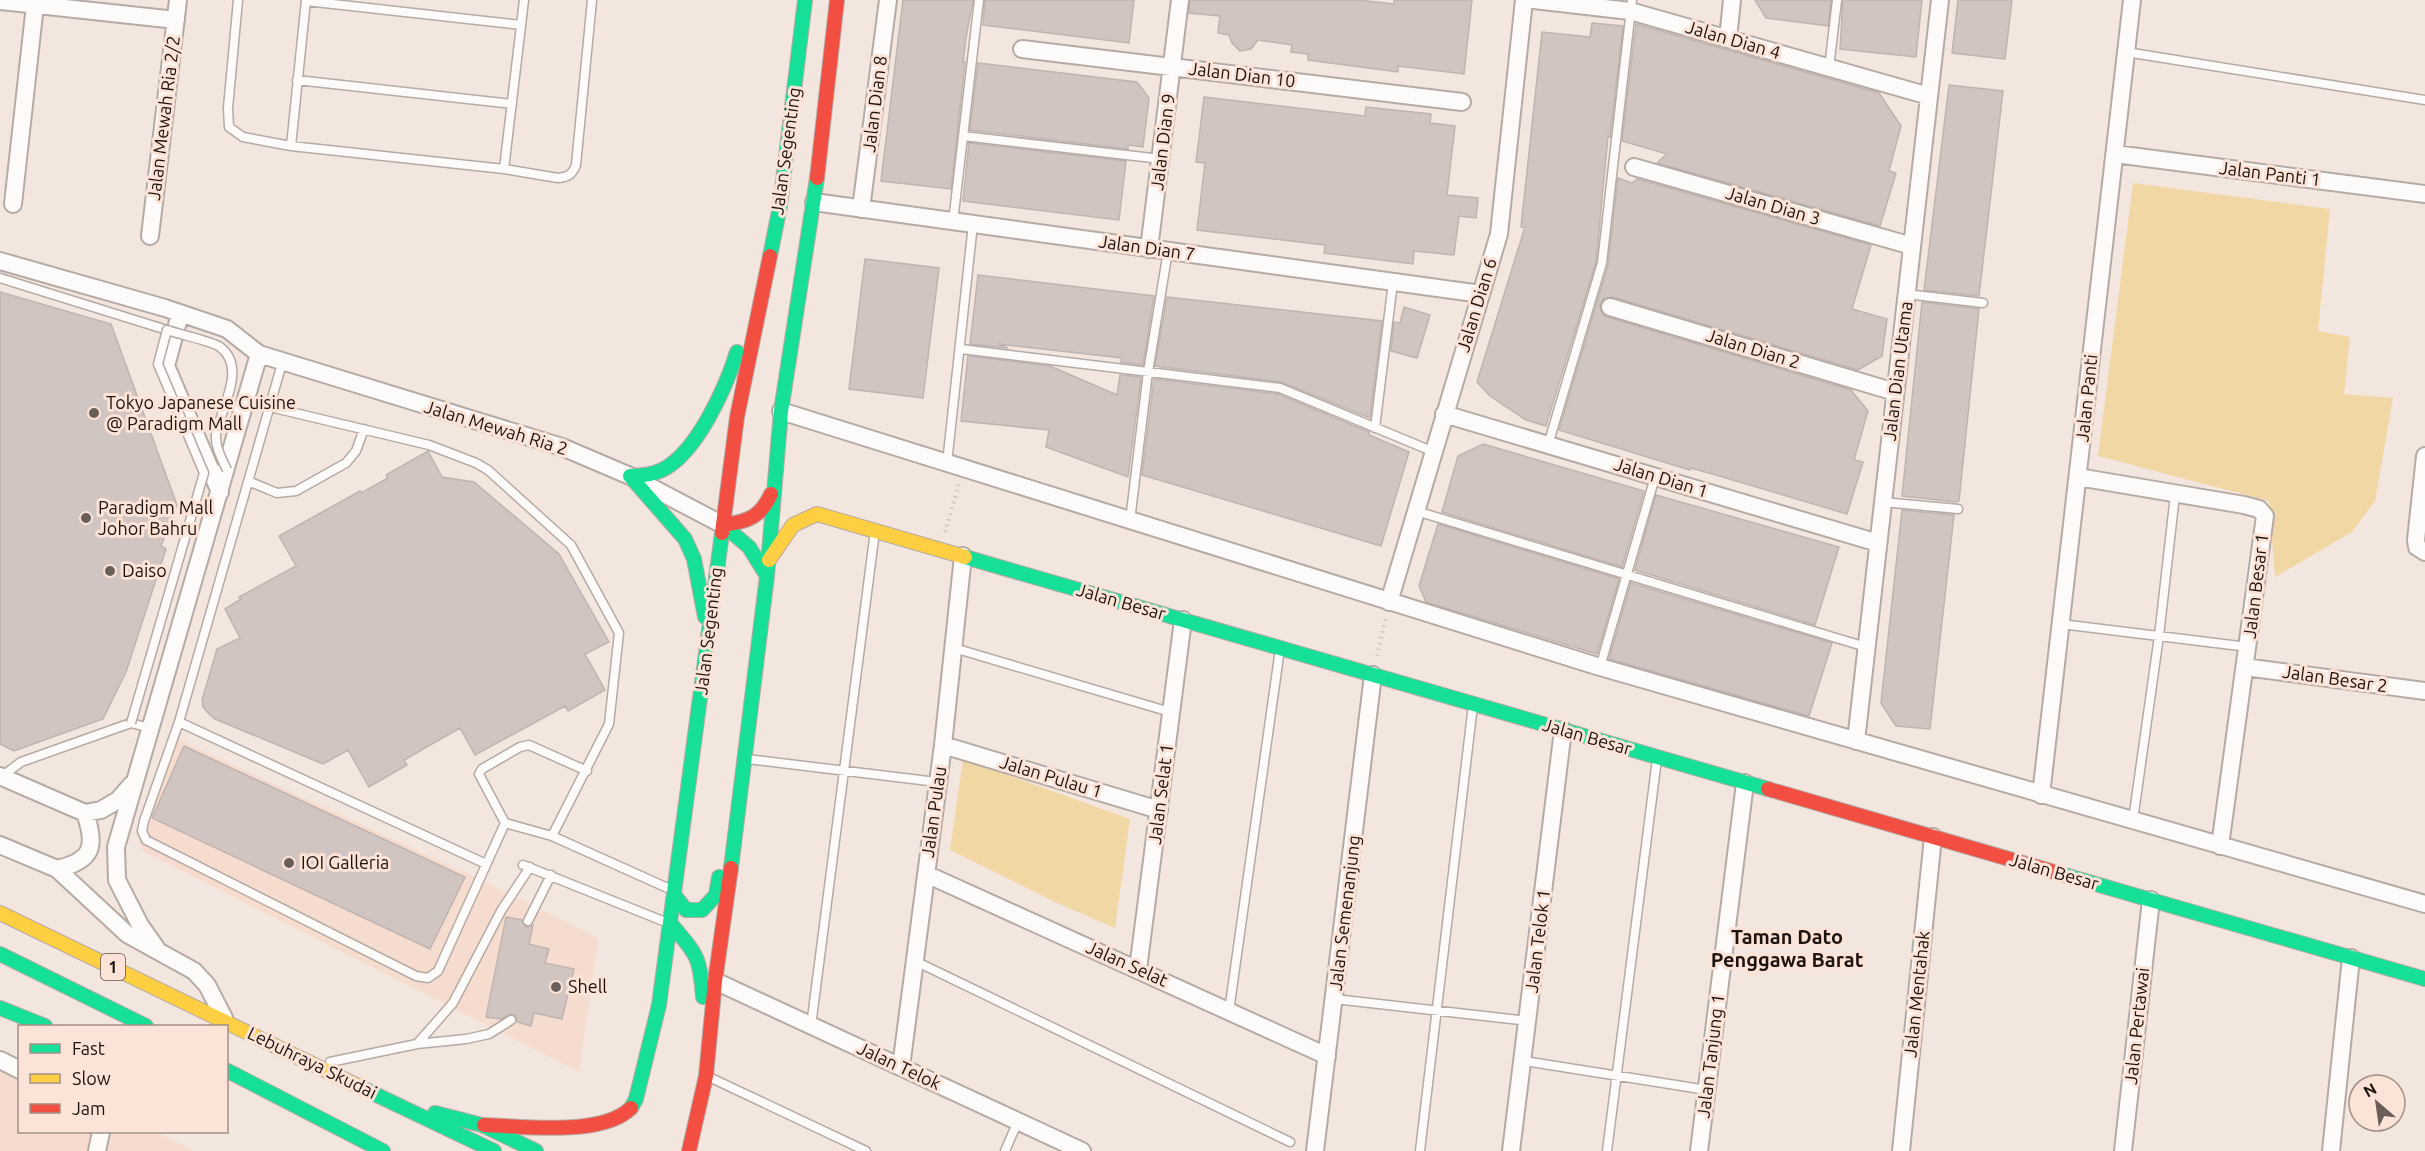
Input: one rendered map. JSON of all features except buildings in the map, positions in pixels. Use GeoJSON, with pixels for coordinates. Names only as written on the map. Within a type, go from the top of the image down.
{"type":"FeatureCollection","features":[{"type":"Feature","properties":{"kind":"main road","name":"Jalan Segenting"},"geometry":{"type":"LineString","coordinates":[[482,1125],[585,1128],[630,1110],[636,1099],[659,1005],[736,417],[780,206],[805,0]]}},
{"type":"Feature","properties":{"kind":"main road","name":"Jalan Segenting"},"geometry":{"type":"LineString","coordinates":[[689,1151],[706,1076],[715,981],[746,759],[769,560],[781,411],[814,202],[837,0]]}},
{"type":"Feature","properties":{"kind":"main road"},"geometry":{"type":"LineString","coordinates":[[767,269],[779,242],[814,202]]}},
{"type":"Feature","properties":{"kind":"main road"},"geometry":{"type":"LineString","coordinates":[[630,476],[650,475],[672,464],[693,438],[716,405],[730,376],[753,300],[762,289]]}},
{"type":"Feature","properties":{"kind":"main road"},"geometry":{"type":"LineString","coordinates":[[630,476],[685,539],[694,559],[708,636]]}},
{"type":"Feature","properties":{"kind":"main road"},"geometry":{"type":"LineString","coordinates":[[723,525],[745,522],[759,516],[767,505],[775,484]]}},
{"type":"Feature","properties":{"kind":"main road","name":"Jalan Besar"},"geometry":{"type":"LineString","coordinates":[[769,560],[792,524],[803,517],[817,514],[2425,979]]}},
{"type":"Feature","properties":{"kind":"main road"},"geometry":{"type":"LineString","coordinates":[[723,525],[747,543],[757,554],[767,576]]}},
{"type":"Feature","properties":{"kind":"main road"},"geometry":{"type":"LineString","coordinates":[[675,894],[681,906],[695,912],[708,906],[716,895],[731,804],[746,759]]}},
{"type":"Feature","properties":{"kind":"main road","name":"Lebuhraya Skudai"},"geometry":{"type":"LineString","coordinates":[[0,913],[494,1151]]}},
{"type":"Feature","properties":{"kind":"main road"},"geometry":{"type":"LineString","coordinates":[[671,924],[693,950],[701,965],[706,1076]]}},
{"type":"Feature","properties":{"kind":"main road","name":"1"},"geometry":{"type":"LineString","coordinates":[[0,954],[144,1025]]}},
{"type":"Feature","properties":{"kind":"main road"},"geometry":{"type":"LineString","coordinates":[[0,1008],[42,1025]]}},
{"type":"Feature","properties":{"kind":"main road"},"geometry":{"type":"LineString","coordinates":[[228,1071],[383,1151]]}},
{"type":"Feature","properties":{"kind":"main road"},"geometry":{"type":"LineString","coordinates":[[237,1092],[289,1104]]}},
{"type":"Feature","properties":{"kind":"main road"},"geometry":{"type":"LineString","coordinates":[[397,1103],[482,1125],[536,1151]]}},
{"type":"Feature","properties":{"kind":"street","name":"Jalan Mewah Ria 2/2"},"geometry":{"type":"LineString","coordinates":[[150,236],[178,0]]}},
{"type":"Feature","properties":{"kind":"street","name":"Jalan Dian 8"},"geometry":{"type":"LineString","coordinates":[[861,209],[888,0]]}},
{"type":"Feature","properties":{"kind":"street","name":"Jalan Dian 9"},"geometry":{"type":"LineString","coordinates":[[1149,249],[1180,0]]}},
{"type":"Feature","properties":{"kind":"street","name":"Jalan Dian 6"},"geometry":{"type":"LineString","coordinates":[[1389,602],[1499,234],[1524,0]]}},
{"type":"Feature","properties":{"kind":"street","name":"Jalan Dian 4"},"geometry":{"type":"LineString","coordinates":[[1534,0],[1631,5],[1728,39],[1929,96]]}},
{"type":"Feature","properties":{"kind":"street"},"geometry":{"type":"LineString","coordinates":[[1728,39],[1732,0]]}},
{"type":"Feature","properties":{"kind":"street","name":"Jalan Dian Utama"},"geometry":{"type":"LineString","coordinates":[[1856,741],[1940,0]]}},
{"type":"Feature","properties":{"kind":"street","name":"Jalan Panti"},"geometry":{"type":"LineString","coordinates":[[2041,795],[2132,0]]}},
{"type":"Feature","properties":{"kind":"street"},"geometry":{"type":"LineString","coordinates":[[0,1],[176,20]]}},
{"type":"Feature","properties":{"kind":"street"},"geometry":{"type":"LineString","coordinates":[[13,204],[35,5]]}},
{"type":"Feature","properties":{"kind":"street","name":"Jalan Dian 10"},"geometry":{"type":"LineString","coordinates":[[1022,49],[1462,102]]}},
{"type":"Feature","properties":{"kind":"street","name":"Jalan Panti 1"},"geometry":{"type":"LineString","coordinates":[[2115,154],[2425,194]]}},
{"type":"Feature","properties":{"kind":"street","name":"Jalan Dian 3"},"geometry":{"type":"LineString","coordinates":[[1634,167],[1912,246]]}},
{"type":"Feature","properties":{"kind":"street","name":"Jalan Dian 7"},"geometry":{"type":"LineString","coordinates":[[814,202],[1481,294]]}},
{"type":"Feature","properties":{"kind":"street"},"geometry":{"type":"LineString","coordinates":[[0,261],[227,329],[259,354],[116,847],[117,880],[140,925],[157,949]]}},
{"type":"Feature","properties":{"kind":"street","name":"Jalan Dian 2"},"geometry":{"type":"LineString","coordinates":[[1610,307],[1895,392]]}},
{"type":"Feature","properties":{"kind":"street"},"geometry":{"type":"LineString","coordinates":[[180,314],[166,366],[220,492]]}},
{"type":"Feature","properties":{"kind":"street","name":"Jalan Mewah Ria 2"},"geometry":{"type":"LineString","coordinates":[[259,354],[562,447],[630,476],[723,525]]}},
{"type":"Feature","properties":{"kind":"street"},"geometry":{"type":"LineString","coordinates":[[781,411],[1600,667],[2425,904]]}},
{"type":"Feature","properties":{"kind":"street","name":"Jalan Dian 1"},"geometry":{"type":"LineString","coordinates":[[1444,414],[1878,543]]}},
{"type":"Feature","properties":{"kind":"street"},"geometry":{"type":"LineString","coordinates":[[2421,546],[2425,456]]}},
{"type":"Feature","properties":{"kind":"street","name":"Jalan Besar 1"},"geometry":{"type":"LineString","coordinates":[[2078,477],[2244,505],[2259,509],[2265,516],[2220,846]]}},
{"type":"Feature","properties":{"kind":"street","name":"Jalan Pulau"},"geometry":{"type":"LineString","coordinates":[[902,1066],[943,745],[963,556]]}},
{"type":"Feature","properties":{"kind":"street","name":"Jalan Selat 1"},"geometry":{"type":"LineString","coordinates":[[1138,969],[1183,620]]}},
{"type":"Feature","properties":{"kind":"street","name":"Jalan Besar 2"},"geometry":{"type":"LineString","coordinates":[[2245,667],[2425,691]]}},
{"type":"Feature","properties":{"kind":"street","name":"Jalan Semenanjung"},"geometry":{"type":"LineString","coordinates":[[1315,1151],[1373,675]]}},
{"type":"Feature","properties":{"kind":"street","name":"Jalan Telok 1"},"geometry":{"type":"LineString","coordinates":[[1511,1151],[1563,730]]}},
{"type":"Feature","properties":{"kind":"street","name":"Jalan Pulau 1"},"geometry":{"type":"LineString","coordinates":[[943,745],[1159,810]]}},
{"type":"Feature","properties":{"kind":"street"},"geometry":{"type":"LineString","coordinates":[[0,777],[85,813],[101,810],[118,800],[135,782]]}},
{"type":"Feature","properties":{"kind":"street","name":"Jalan Tanjung 1"},"geometry":{"type":"LineString","coordinates":[[1700,1151],[1745,783]]}},
{"type":"Feature","properties":{"kind":"street"},"geometry":{"type":"LineString","coordinates":[[57,869],[76,864],[87,855],[91,842],[85,813]]}},
{"type":"Feature","properties":{"kind":"street","name":"Jalan Mentahak"},"geometry":{"type":"LineString","coordinates":[[1901,1151],[1933,837]]}},
{"type":"Feature","properties":{"kind":"street"},"geometry":{"type":"LineString","coordinates":[[0,845],[57,869],[127,934],[194,971],[207,985],[226,1021]]}},
{"type":"Feature","properties":{"kind":"street","name":"Jalan Selat"},"geometry":{"type":"LineString","coordinates":[[926,874],[1327,1056]]}},
{"type":"Feature","properties":{"kind":"street","name":"Jalan Pertawai"},"geometry":{"type":"LineString","coordinates":[[2123,1151],[2151,900]]}},
{"type":"Feature","properties":{"kind":"street"},"geometry":{"type":"LineString","coordinates":[[2331,1151],[2351,958]]}},
{"type":"Feature","properties":{"kind":"street","name":"Jalan Telok"},"geometry":{"type":"LineString","coordinates":[[715,981],[1082,1151]]}},
{"type":"Feature","properties":{"kind":"street"},"geometry":{"type":"LineString","coordinates":[[0,1060],[18,1069]]}},
{"type":"Feature","properties":{"kind":"street"},"geometry":{"type":"LineString","coordinates":[[97,1151],[101,1133]]}},
{"type":"Feature","properties":{"kind":"lane"},"geometry":{"type":"LineString","coordinates":[[238,0],[228,108],[229,127],[243,137],[291,146],[504,169],[558,178],[573,173],[576,165],[592,0]]}},
{"type":"Feature","properties":{"kind":"lane"},"geometry":{"type":"LineString","coordinates":[[504,169],[524,0]]}},
{"type":"Feature","properties":{"kind":"lane"},"geometry":{"type":"LineString","coordinates":[[953,222],[979,0]]}},
{"type":"Feature","properties":{"kind":"lane"},"geometry":{"type":"LineString","coordinates":[[1829,68],[1837,0]]}},
{"type":"Feature","properties":{"kind":"lane"},"geometry":{"type":"LineString","coordinates":[[291,146],[306,1],[521,25]]}},
{"type":"Feature","properties":{"kind":"lane"},"geometry":{"type":"LineString","coordinates":[[1548,445],[1602,263],[1631,5]]}},
{"type":"Feature","properties":{"kind":"lane"},"geometry":{"type":"LineString","coordinates":[[2126,52],[2425,100]]}},
{"type":"Feature","properties":{"kind":"lane"},"geometry":{"type":"LineString","coordinates":[[297,80],[512,104]]}},
{"type":"Feature","properties":{"kind":"lane"},"geometry":{"type":"LineString","coordinates":[[963,136],[1161,159]]}},
{"type":"Feature","properties":{"kind":"lane"},"geometry":{"type":"LineString","coordinates":[[947,464],[973,224]]}},
{"type":"Feature","properties":{"kind":"lane"},"geometry":{"type":"LineString","coordinates":[[1130,521],[1148,372],[1168,251]]}},
{"type":"Feature","properties":{"kind":"lane"},"geometry":{"type":"LineString","coordinates":[[0,278],[220,347],[228,359],[233,375],[216,436],[217,447],[227,470]]}},
{"type":"Feature","properties":{"kind":"lane"},"geometry":{"type":"LineString","coordinates":[[1376,428],[1393,282]]}},
{"type":"Feature","properties":{"kind":"lane"},"geometry":{"type":"LineString","coordinates":[[1906,294],[1983,303]]}},
{"type":"Feature","properties":{"kind":"lane"},"geometry":{"type":"LineString","coordinates":[[131,723],[203,484],[204,473],[158,364],[167,330]]}},
{"type":"Feature","properties":{"kind":"lane"},"geometry":{"type":"LineString","coordinates":[[961,349],[1280,388],[1434,452]]}},
{"type":"Feature","properties":{"kind":"lane"},"geometry":{"type":"LineString","coordinates":[[283,360],[179,722],[144,820],[142,831],[146,840],[416,976],[428,978],[438,971],[505,823]]}},
{"type":"Feature","properties":{"kind":"lane"},"geometry":{"type":"LineString","coordinates":[[270,407],[429,445],[476,463],[488,470],[571,545],[619,633],[609,724],[552,836]]}},
{"type":"Feature","properties":{"kind":"lane"},"geometry":{"type":"LineString","coordinates":[[248,481],[277,493],[296,491],[346,463],[356,451],[364,429]]}},
{"type":"Feature","properties":{"kind":"lane"},"geometry":{"type":"LineString","coordinates":[[1600,667],[1655,477]]}},
{"type":"Feature","properties":{"kind":"lane"},"geometry":{"type":"LineString","coordinates":[[2133,820],[2159,636],[2175,495]]}},
{"type":"Feature","properties":{"kind":"lane"},"geometry":{"type":"LineString","coordinates":[[1883,502],[1958,509]]}},
{"type":"Feature","properties":{"kind":"lane"},"geometry":{"type":"LineString","coordinates":[[1416,511],[1866,647]]}},
{"type":"Feature","properties":{"kind":"lane"},"geometry":{"type":"LineString","coordinates":[[811,1026],[876,531]]}},
{"type":"Feature","properties":{"kind":"lane"},"geometry":{"type":"LineString","coordinates":[[2061,624],[2248,647]]}},
{"type":"Feature","properties":{"kind":"lane"},"geometry":{"type":"LineString","coordinates":[[954,648],[1170,712]]}},
{"type":"Feature","properties":{"kind":"lane"},"geometry":{"type":"LineString","coordinates":[[1229,1011],[1281,648]]}},
{"type":"Feature","properties":{"kind":"lane"},"geometry":{"type":"LineString","coordinates":[[1420,1151],[1473,704]]}},
{"type":"Feature","properties":{"kind":"lane"},"geometry":{"type":"LineString","coordinates":[[179,722],[486,864]]}},
{"type":"Feature","properties":{"kind":"lane"},"geometry":{"type":"LineString","coordinates":[[0,777],[21,762],[131,723],[150,728]]}},
{"type":"Feature","properties":{"kind":"lane"},"geometry":{"type":"LineString","coordinates":[[587,771],[529,745],[520,747],[482,768],[480,779],[505,823],[552,836],[675,894]]}},
{"type":"Feature","properties":{"kind":"lane"},"geometry":{"type":"LineString","coordinates":[[1607,1151],[1657,757]]}},
{"type":"Feature","properties":{"kind":"lane"},"geometry":{"type":"LineString","coordinates":[[746,759],[937,782]]}},
{"type":"Feature","properties":{"kind":"lane"},"geometry":{"type":"LineString","coordinates":[[417,1044],[453,1003],[526,866],[551,874],[671,924]]}},
{"type":"Feature","properties":{"kind":"lane"},"geometry":{"type":"LineString","coordinates":[[528,921],[551,874]]}},
{"type":"Feature","properties":{"kind":"lane"},"geometry":{"type":"LineString","coordinates":[[915,962],[1290,1142]]}},
{"type":"Feature","properties":{"kind":"lane"},"geometry":{"type":"LineString","coordinates":[[1335,999],[1528,1022]]}},
{"type":"Feature","properties":{"kind":"lane"},"geometry":{"type":"LineString","coordinates":[[318,1065],[417,1044],[489,1034],[511,1020]]}},
{"type":"Feature","properties":{"kind":"lane"},"geometry":{"type":"LineString","coordinates":[[1524,1060],[1707,1090]]}},
{"type":"Feature","properties":{"kind":"lane"},"geometry":{"type":"LineString","coordinates":[[706,1076],[866,1151]]}},
{"type":"Feature","properties":{"kind":"lane"},"geometry":{"type":"LineString","coordinates":[[1005,1151],[1018,1121]]}},
{"type":"Feature","properties":{"kind":"path"},"geometry":{"type":"LineString","coordinates":[[940,550],[964,469]]}},
{"type":"Feature","properties":{"kind":"path"},"geometry":{"type":"LineString","coordinates":[[1373,675],[1389,602]]}},
{"type":"Feature","properties":{"kind":"shaded area"},"geometry":{"type":"Polygon","coordinates":[[[2133,183],[2330,209],[2318,331],[2350,337],[2344,394],[2393,398],[2375,501],[2352,532],[2275,577],[2269,501],[2098,456],[2133,183]]]}},
{"type":"Feature","properties":{"kind":"shaded area"},"geometry":{"type":"Polygon","coordinates":[[[169,735],[485,882],[598,938],[579,1072],[142,850],[136,832],[169,735]]]}},
{"type":"Feature","properties":{"kind":"shaded area"},"geometry":{"type":"Polygon","coordinates":[[[963,759],[1130,819],[1115,928],[1055,902],[950,850],[963,759]]]}},
{"type":"Feature","properties":{"kind":"shaded area"},"geometry":{"type":"Polygon","coordinates":[[[0,1055],[18,1064],[18,1133],[157,1133],[194,1151],[0,1151],[0,1055]]]}},
{"type":"Feature","properties":{"kind":"traffic: fast"},"geometry":{"type":"LineString","coordinates":[[770,256],[780,206],[805,0]]}},
{"type":"Feature","properties":{"kind":"traffic: fast"},"geometry":{"type":"LineString","coordinates":[[731,868],[767,576],[781,411],[817,178]]}},
{"type":"Feature","properties":{"kind":"traffic: fast"},"geometry":{"type":"LineString","coordinates":[[630,476],[646,475],[662,470],[687,449],[718,400],[737,352]]}},
{"type":"Feature","properties":{"kind":"traffic: fast"},"geometry":{"type":"LineString","coordinates":[[630,476],[685,539],[694,559],[705,617]]}},
{"type":"Feature","properties":{"kind":"traffic: fast"},"geometry":{"type":"LineString","coordinates":[[723,525],[749,547],[767,576]]}},
{"type":"Feature","properties":{"kind":"traffic: fast"},"geometry":{"type":"LineString","coordinates":[[631,1108],[636,1099],[659,1005],[722,533]]}},
{"type":"Feature","properties":{"kind":"traffic: fast"},"geometry":{"type":"LineString","coordinates":[[965,557],[1768,789]]}},
{"type":"Feature","properties":{"kind":"traffic: fast"},"geometry":{"type":"LineString","coordinates":[[2061,874],[2425,979]]}},
{"type":"Feature","properties":{"kind":"traffic: fast"},"geometry":{"type":"LineString","coordinates":[[675,896],[686,910],[702,910],[716,895],[719,877]]}},
{"type":"Feature","properties":{"kind":"traffic: fast"},"geometry":{"type":"LineString","coordinates":[[671,924],[696,957],[703,997]]}},
{"type":"Feature","properties":{"kind":"traffic: fast"},"geometry":{"type":"LineString","coordinates":[[0,954],[144,1025]]}},
{"type":"Feature","properties":{"kind":"traffic: fast"},"geometry":{"type":"LineString","coordinates":[[0,1008],[42,1025]]}},
{"type":"Feature","properties":{"kind":"traffic: fast"},"geometry":{"type":"LineString","coordinates":[[228,1071],[383,1151]]}},
{"type":"Feature","properties":{"kind":"traffic: fast"},"geometry":{"type":"LineString","coordinates":[[360,1087],[494,1151]]}},
{"type":"Feature","properties":{"kind":"traffic: fast"},"geometry":{"type":"LineString","coordinates":[[435,1113],[482,1125],[536,1151]]}},
{"type":"Feature","properties":{"kind":"traffic: slow"},"geometry":{"type":"LineString","coordinates":[[769,560],[793,525],[817,514],[965,557]]}},
{"type":"Feature","properties":{"kind":"traffic: slow"},"geometry":{"type":"LineString","coordinates":[[0,913],[360,1087]]}},
{"type":"Feature","properties":{"kind":"traffic: jam"},"geometry":{"type":"LineString","coordinates":[[817,178],[837,0]]}},
{"type":"Feature","properties":{"kind":"traffic: jam"},"geometry":{"type":"LineString","coordinates":[[722,533],[737,417],[770,256]]}},
{"type":"Feature","properties":{"kind":"traffic: jam"},"geometry":{"type":"LineString","coordinates":[[723,525],[752,517],[763,508],[771,494]]}},
{"type":"Feature","properties":{"kind":"traffic: jam"},"geometry":{"type":"LineString","coordinates":[[1768,789],[2061,874]]}},
{"type":"Feature","properties":{"kind":"traffic: jam"},"geometry":{"type":"LineString","coordinates":[[689,1151],[706,1076],[715,981],[731,868]]}},
{"type":"Feature","properties":{"kind":"traffic: jam"},"geometry":{"type":"LineString","coordinates":[[484,1125],[540,1128],[582,1126],[618,1117],[631,1108]]}},
{"type":"Feature","properties":{"kind":"place","name":"Tokyo Japanese Cuisine @ Paradigm Mall"},"geometry":{"type":"Point","coordinates":[94,413]}},
{"type":"Feature","properties":{"kind":"place","name":"Paradigm Mall Johor Bahru"},"geometry":{"type":"Point","coordinates":[86,518]}},
{"type":"Feature","properties":{"kind":"place","name":"Daiso"},"geometry":{"type":"Point","coordinates":[110,571]}},
{"type":"Feature","properties":{"kind":"place","name":"IOI Galleria"},"geometry":{"type":"Point","coordinates":[289,863]}},
{"type":"Feature","properties":{"kind":"place","name":"Shell"},"geometry":{"type":"Point","coordinates":[556,987]}},
{"type":"Feature","properties":{"kind":"district","name":"Taman Dato Penggawa Barat"},"geometry":{"type":"Point","coordinates":[1787,948]}}]}
